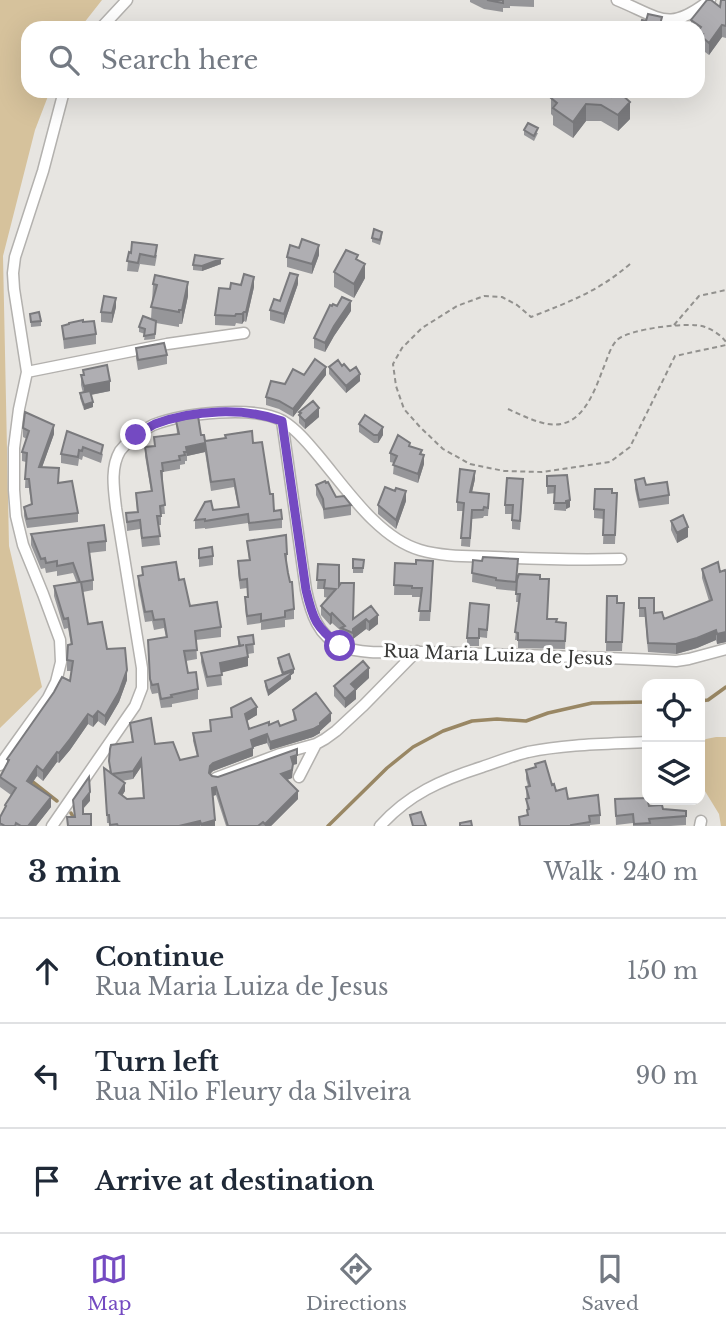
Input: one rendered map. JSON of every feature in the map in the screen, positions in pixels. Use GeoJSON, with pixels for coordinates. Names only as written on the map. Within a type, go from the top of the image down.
{"type":"FeatureCollection","features":[{"type":"Feature","properties":{"kind":"street"},"geometry":{"type":"LineString","coordinates":[[108,21],[127,0]]}},
{"type":"Feature","properties":{"kind":"street"},"geometry":{"type":"LineString","coordinates":[[617,0],[658,18],[678,20],[690,15],[710,0]]}},
{"type":"Feature","properties":{"kind":"street"},"geometry":{"type":"LineString","coordinates":[[0,765],[48,698],[61,662],[60,640],[23,545],[16,516],[14,448],[27,372],[13,272],[15,257],[43,171],[62,98]]}},
{"type":"Feature","properties":{"kind":"street"},"geometry":{"type":"LineString","coordinates":[[27,372],[156,346],[244,333]]}},
{"type":"Feature","properties":{"kind":"street"},"geometry":{"type":"LineString","coordinates":[[52,826],[115,737],[135,706],[142,688],[142,668],[114,482],[115,464],[121,451],[136,435],[155,425],[198,414],[241,412],[264,414],[282,421],[309,444],[375,523],[395,539],[420,550],[450,556],[621,559]]}},
{"type":"Feature","properties":{"kind":"street","name":"Rua Maria Luiza de Jesus"},"geometry":{"type":"LineString","coordinates":[[282,421],[311,613],[322,632],[340,646],[359,651],[676,661],[726,649]]}},
{"type":"Feature","properties":{"kind":"street"},"geometry":{"type":"LineString","coordinates":[[216,778],[280,754],[316,744],[342,726],[417,651]]}},
{"type":"Feature","properties":{"kind":"street"},"geometry":{"type":"LineString","coordinates":[[380,826],[425,789],[460,773],[511,757],[553,748],[642,742]]}},
{"type":"Feature","properties":{"kind":"street"},"geometry":{"type":"LineString","coordinates":[[299,777],[316,744]]}},
{"type":"Feature","properties":{"kind":"path"},"geometry":{"type":"LineString","coordinates":[[508,409],[545,424],[564,423],[579,415],[591,399],[614,342],[623,335],[674,326],[703,326],[721,335],[726,343],[675,356],[630,447],[610,462],[542,472],[505,471],[470,464],[443,449],[404,409],[396,386],[393,364],[402,348],[422,328],[457,306],[484,296],[502,297],[531,317],[611,281],[630,264]]}},
{"type":"Feature","properties":{"kind":"path"},"geometry":{"type":"LineString","coordinates":[[674,326],[699,296],[726,290]]}},
{"type":"Feature","properties":{"kind":"shaded area"},"geometry":{"type":"Polygon","coordinates":[[[0,0],[102,0],[86,21],[21,21],[21,98],[47,98],[35,130],[3,256],[9,546],[42,687],[0,728],[0,0]]]}},
{"type":"Feature","properties":{"kind":"shaded area"},"geometry":{"type":"Polygon","coordinates":[[[726,737],[726,826],[721,826],[719,814],[705,791],[706,739],[726,737]]]}},
{"type":"Feature","properties":{"kind":"building"},"geometry":{"type":"Polygon","coordinates":[[[707,0],[720,7],[721,0],[726,0],[726,26],[722,25],[709,43],[705,40],[705,21],[691,20],[707,0]]]}},
{"type":"Feature","properties":{"kind":"building"},"geometry":{"type":"Polygon","coordinates":[[[648,14],[662,17],[661,21],[646,21],[648,14]]]}},
{"type":"Feature","properties":{"kind":"building"},"geometry":{"type":"Polygon","coordinates":[[[551,98],[626,98],[630,102],[618,115],[601,105],[586,104],[573,122],[553,108],[557,103],[551,98]]]}},
{"type":"Feature","properties":{"kind":"building"},"geometry":{"type":"Polygon","coordinates":[[[528,123],[538,128],[534,136],[524,130],[528,123]]]}},
{"type":"Feature","properties":{"kind":"building"},"geometry":{"type":"Polygon","coordinates":[[[374,229],[382,232],[380,240],[372,238],[374,229]]]}},
{"type":"Feature","properties":{"kind":"building"},"geometry":{"type":"Polygon","coordinates":[[[302,239],[319,245],[312,264],[287,257],[290,245],[299,248],[302,239]]]}},
{"type":"Feature","properties":{"kind":"building"},"geometry":{"type":"Polygon","coordinates":[[[132,242],[157,245],[155,257],[140,254],[138,263],[127,261],[132,242]]]}},
{"type":"Feature","properties":{"kind":"building"},"geometry":{"type":"Polygon","coordinates":[[[346,250],[358,255],[356,259],[365,264],[354,284],[334,272],[346,250]]]}},
{"type":"Feature","properties":{"kind":"building"},"geometry":{"type":"Polygon","coordinates":[[[195,255],[221,259],[202,266],[193,265],[195,255]]]}},
{"type":"Feature","properties":{"kind":"building"},"geometry":{"type":"Polygon","coordinates":[[[290,273],[298,275],[284,314],[270,310],[274,299],[280,301],[290,273]]]}},
{"type":"Feature","properties":{"kind":"building"},"geometry":{"type":"Polygon","coordinates":[[[244,274],[254,277],[246,312],[235,316],[215,315],[219,288],[230,289],[231,283],[241,285],[244,274]]]}},
{"type":"Feature","properties":{"kind":"building"},"geometry":{"type":"Polygon","coordinates":[[[155,275],[188,282],[182,310],[179,312],[151,307],[157,285],[153,284],[155,275]]]}},
{"type":"Feature","properties":{"kind":"building"},"geometry":{"type":"Polygon","coordinates":[[[104,296],[116,298],[112,313],[101,312],[104,296]]]}},
{"type":"Feature","properties":{"kind":"building"},"geometry":{"type":"Polygon","coordinates":[[[342,297],[351,301],[325,343],[314,338],[330,305],[337,306],[342,297]]]}},
{"type":"Feature","properties":{"kind":"building"},"geometry":{"type":"Polygon","coordinates":[[[39,312],[41,321],[31,322],[30,314],[39,312]]]}},
{"type":"Feature","properties":{"kind":"building"},"geometry":{"type":"Polygon","coordinates":[[[143,316],[156,321],[155,334],[144,336],[145,329],[139,327],[143,316]]]}},
{"type":"Feature","properties":{"kind":"building"},"geometry":{"type":"Polygon","coordinates":[[[83,320],[94,321],[96,334],[64,339],[62,326],[83,320]]]}},
{"type":"Feature","properties":{"kind":"building"},"geometry":{"type":"Polygon","coordinates":[[[164,343],[167,355],[138,360],[136,348],[164,343]]]}},
{"type":"Feature","properties":{"kind":"building"},"geometry":{"type":"Polygon","coordinates":[[[315,359],[326,367],[293,409],[266,397],[271,381],[285,384],[293,369],[304,375],[315,359]]]}},
{"type":"Feature","properties":{"kind":"building"},"geometry":{"type":"Polygon","coordinates":[[[338,360],[350,371],[356,367],[360,374],[346,386],[329,367],[338,360]]]}},
{"type":"Feature","properties":{"kind":"building"},"geometry":{"type":"Polygon","coordinates":[[[107,365],[110,381],[84,386],[81,375],[84,375],[83,370],[107,365]]]}},
{"type":"Feature","properties":{"kind":"building"},"geometry":{"type":"Polygon","coordinates":[[[90,391],[93,402],[84,405],[80,393],[90,391]]]}},
{"type":"Feature","properties":{"kind":"building"},"geometry":{"type":"Polygon","coordinates":[[[313,401],[319,408],[305,421],[299,412],[313,401]]]}},
{"type":"Feature","properties":{"kind":"building"},"geometry":{"type":"Polygon","coordinates":[[[25,412],[54,425],[39,467],[59,468],[58,483],[72,481],[78,513],[27,519],[24,507],[32,504],[29,479],[25,479],[27,453],[22,452],[29,431],[23,428],[25,412]]]}},
{"type":"Feature","properties":{"kind":"building"},"geometry":{"type":"Polygon","coordinates":[[[365,415],[383,427],[378,435],[359,424],[365,415]]]}},
{"type":"Feature","properties":{"kind":"building"},"geometry":{"type":"Polygon","coordinates":[[[198,416],[201,435],[204,435],[205,441],[252,431],[253,443],[262,442],[274,511],[281,510],[282,519],[249,523],[248,514],[205,521],[195,520],[205,502],[211,501],[213,510],[239,507],[234,479],[211,482],[205,443],[186,447],[187,452],[179,456],[180,460],[162,463],[165,505],[160,506],[161,516],[157,516],[160,536],[142,538],[140,520],[127,522],[126,513],[138,512],[136,493],[152,491],[145,447],[155,446],[154,437],[179,434],[176,421],[198,416]]]}},
{"type":"Feature","properties":{"kind":"building"},"geometry":{"type":"Polygon","coordinates":[[[67,431],[103,445],[101,454],[83,447],[82,451],[79,450],[78,457],[61,454],[67,431]]]}},
{"type":"Feature","properties":{"kind":"building"},"geometry":{"type":"Polygon","coordinates":[[[398,435],[410,443],[409,446],[422,450],[420,454],[424,455],[418,474],[393,465],[397,456],[390,453],[398,435]]]}},
{"type":"Feature","properties":{"kind":"building"},"geometry":{"type":"Polygon","coordinates":[[[460,469],[475,471],[470,492],[489,494],[488,508],[472,510],[470,538],[461,538],[464,503],[457,502],[460,469]]]}},
{"type":"Feature","properties":{"kind":"building"},"geometry":{"type":"Polygon","coordinates":[[[567,475],[570,500],[566,503],[554,503],[555,486],[547,486],[547,476],[567,475]]]}},
{"type":"Feature","properties":{"kind":"building"},"geometry":{"type":"Polygon","coordinates":[[[507,478],[523,479],[520,521],[512,520],[513,505],[505,505],[507,478]]]}},
{"type":"Feature","properties":{"kind":"building"},"geometry":{"type":"Polygon","coordinates":[[[644,478],[646,485],[667,482],[669,495],[639,500],[635,480],[644,478]]]}},
{"type":"Feature","properties":{"kind":"building"},"geometry":{"type":"Polygon","coordinates":[[[325,481],[336,497],[344,496],[351,505],[324,509],[323,499],[316,485],[325,481]]]}},
{"type":"Feature","properties":{"kind":"building"},"geometry":{"type":"Polygon","coordinates":[[[385,487],[406,491],[396,520],[378,505],[385,487]]]}},
{"type":"Feature","properties":{"kind":"building"},"geometry":{"type":"Polygon","coordinates":[[[595,489],[612,489],[612,493],[617,493],[615,535],[603,535],[604,510],[594,509],[595,489]]]}},
{"type":"Feature","properties":{"kind":"building"},"geometry":{"type":"Polygon","coordinates":[[[683,515],[688,527],[677,533],[671,521],[683,515]]]}},
{"type":"Feature","properties":{"kind":"building"},"geometry":{"type":"Polygon","coordinates":[[[104,525],[106,541],[88,543],[93,580],[81,582],[88,624],[102,622],[107,649],[125,648],[127,670],[119,692],[105,716],[98,711],[93,717],[88,714],[43,771],[37,766],[27,781],[51,797],[28,826],[16,823],[15,826],[5,826],[0,823],[0,817],[16,788],[0,777],[9,760],[7,759],[62,677],[70,681],[73,661],[67,660],[68,645],[72,644],[68,618],[64,619],[54,586],[80,582],[73,563],[57,566],[57,561],[46,563],[45,558],[41,559],[31,534],[104,525]]]}},
{"type":"Feature","properties":{"kind":"building"},"geometry":{"type":"Polygon","coordinates":[[[286,535],[285,554],[292,582],[294,609],[285,611],[285,617],[261,621],[261,614],[247,616],[247,579],[240,580],[238,561],[250,560],[247,541],[286,535]]]}},
{"type":"Feature","properties":{"kind":"building"},"geometry":{"type":"Polygon","coordinates":[[[212,547],[213,556],[199,558],[199,549],[212,547]]]}},
{"type":"Feature","properties":{"kind":"building"},"geometry":{"type":"Polygon","coordinates":[[[483,557],[518,559],[516,582],[472,573],[473,560],[482,561],[483,557]]]}},
{"type":"Feature","properties":{"kind":"building"},"geometry":{"type":"Polygon","coordinates":[[[353,559],[364,560],[363,568],[353,568],[353,559]]]}},
{"type":"Feature","properties":{"kind":"building"},"geometry":{"type":"Polygon","coordinates":[[[416,560],[433,561],[430,611],[419,611],[422,588],[394,585],[395,563],[416,564],[416,560]]]}},
{"type":"Feature","properties":{"kind":"building"},"geometry":{"type":"Polygon","coordinates":[[[176,562],[179,580],[184,579],[190,606],[217,602],[221,627],[195,631],[197,650],[184,651],[188,673],[196,672],[198,689],[161,699],[158,684],[152,685],[150,679],[148,640],[167,637],[164,619],[154,620],[152,611],[145,612],[138,576],[143,575],[142,567],[176,562]]]}},
{"type":"Feature","properties":{"kind":"building"},"geometry":{"type":"Polygon","coordinates":[[[718,562],[720,572],[726,572],[726,632],[717,634],[716,630],[676,644],[648,643],[645,608],[639,608],[639,598],[654,598],[654,613],[662,612],[664,619],[712,600],[702,569],[718,562]]]}},
{"type":"Feature","properties":{"kind":"building"},"geometry":{"type":"Polygon","coordinates":[[[318,564],[339,565],[339,586],[341,583],[354,583],[353,619],[371,606],[378,615],[369,622],[366,619],[353,629],[353,633],[341,628],[345,626],[321,606],[336,589],[324,588],[325,580],[317,580],[318,564]]]}},
{"type":"Feature","properties":{"kind":"building"},"geometry":{"type":"Polygon","coordinates":[[[519,574],[540,575],[540,579],[549,579],[547,619],[566,623],[565,641],[518,640],[518,633],[515,632],[520,594],[516,594],[519,574]]]}},
{"type":"Feature","properties":{"kind":"building"},"geometry":{"type":"Polygon","coordinates":[[[607,596],[617,596],[617,603],[624,603],[622,642],[606,642],[607,596]]]}},
{"type":"Feature","properties":{"kind":"building"},"geometry":{"type":"Polygon","coordinates":[[[470,603],[489,605],[487,630],[479,629],[479,638],[467,638],[470,603]]]}},
{"type":"Feature","properties":{"kind":"building"},"geometry":{"type":"Polygon","coordinates":[[[253,635],[254,644],[246,645],[248,657],[220,663],[222,675],[207,677],[201,653],[240,646],[238,637],[253,635]]]}},
{"type":"Feature","properties":{"kind":"building"},"geometry":{"type":"Polygon","coordinates":[[[289,654],[294,669],[283,673],[278,658],[289,654]]]}},
{"type":"Feature","properties":{"kind":"building"},"geometry":{"type":"Polygon","coordinates":[[[363,661],[369,668],[351,684],[356,689],[345,699],[334,686],[363,661]]]}},
{"type":"Feature","properties":{"kind":"building"},"geometry":{"type":"Polygon","coordinates":[[[290,672],[291,674],[268,691],[265,681],[290,672]]]}},
{"type":"Feature","properties":{"kind":"building"},"geometry":{"type":"Polygon","coordinates":[[[316,693],[331,713],[313,729],[270,742],[267,734],[251,740],[253,748],[210,766],[209,773],[218,777],[297,749],[297,755],[291,757],[292,770],[281,774],[298,791],[265,824],[263,822],[258,826],[228,826],[216,787],[212,788],[215,820],[179,826],[110,825],[104,768],[111,773],[111,745],[133,742],[130,723],[151,718],[155,744],[173,742],[180,760],[198,756],[193,733],[211,731],[210,720],[232,717],[231,708],[251,698],[257,707],[245,714],[249,729],[269,722],[269,725],[278,721],[280,726],[296,720],[293,710],[316,693]],[[141,759],[133,771],[112,774],[125,783],[119,793],[127,799],[144,798],[141,759]]]}},
{"type":"Feature","properties":{"kind":"building"},"geometry":{"type":"Polygon","coordinates":[[[545,761],[556,791],[566,788],[568,799],[598,795],[600,815],[589,816],[590,822],[571,826],[520,826],[519,817],[528,815],[529,809],[526,787],[530,786],[526,770],[545,761]]]}},
{"type":"Feature","properties":{"kind":"building"},"geometry":{"type":"Polygon","coordinates":[[[89,777],[90,792],[83,801],[83,814],[91,814],[91,826],[68,826],[67,817],[75,817],[73,800],[89,777]]]}},
{"type":"Feature","properties":{"kind":"building"},"geometry":{"type":"Polygon","coordinates":[[[642,798],[642,805],[662,805],[663,809],[686,811],[686,816],[649,819],[650,823],[634,824],[633,814],[616,816],[615,799],[642,798]]]}},
{"type":"Feature","properties":{"kind":"building"},"geometry":{"type":"Polygon","coordinates":[[[421,812],[426,826],[413,826],[410,815],[421,812]]]}},
{"type":"Feature","properties":{"kind":"building"},"geometry":{"type":"Polygon","coordinates":[[[471,821],[472,826],[460,826],[460,823],[471,821]]]}},
{"type":"Feature","properties":{"kind":"waterway"},"geometry":{"type":"LineString","coordinates":[[705,700],[726,687]]}},
{"type":"Feature","properties":{"kind":"waterway"},"geometry":{"type":"LineString","coordinates":[[328,826],[387,768],[413,747],[443,731],[472,721],[526,721],[592,703],[642,702]]}},
{"type":"Feature","properties":{"kind":"waterway"},"geometry":{"type":"LineString","coordinates":[[29,779],[57,801]]}},
{"type":"Feature","properties":{"kind":"waterway"},"geometry":{"type":"LineString","coordinates":[[71,813],[78,826]]}},
{"type":"Feature","properties":{"kind":"route"},"geometry":{"type":"LineString","coordinates":[[136,435],[155,425],[198,414],[241,412],[264,414],[282,421],[311,613],[322,632],[340,646]]}}]}
